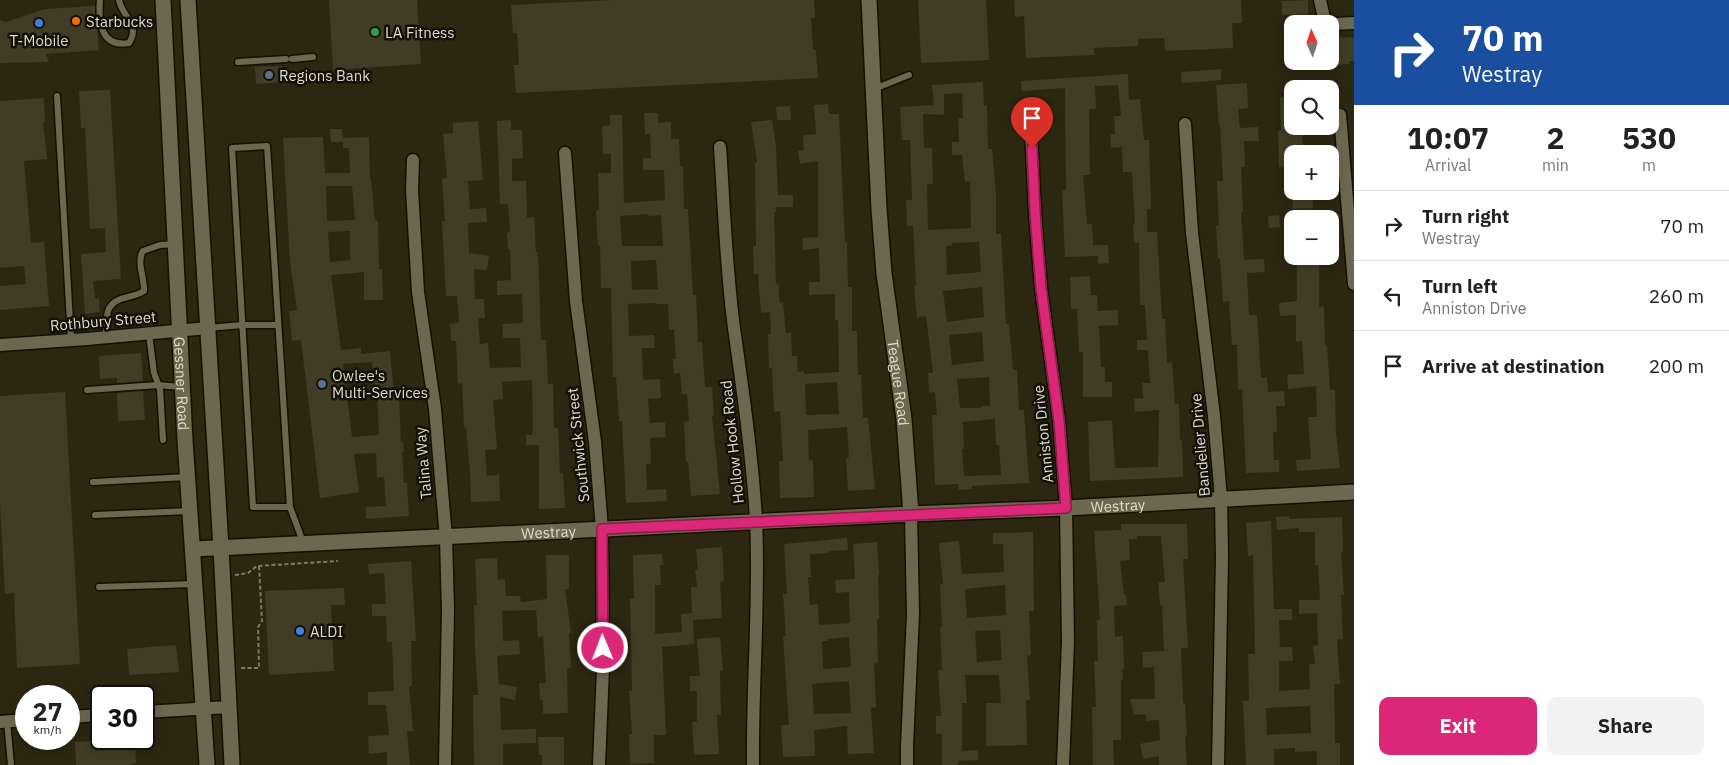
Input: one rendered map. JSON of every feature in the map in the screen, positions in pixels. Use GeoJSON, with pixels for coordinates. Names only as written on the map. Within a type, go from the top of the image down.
{"type":"FeatureCollection","features":[{"type":"Feature","properties":{"kind":"street","name":"Gessner Road"},"geometry":{"type":"LineString","coordinates":[[162,0],[182,387],[207,765]]}},
{"type":"Feature","properties":{"kind":"street","name":"Gessner Road"},"geometry":{"type":"LineString","coordinates":[[188,0],[232,765]]}},
{"type":"Feature","properties":{"kind":"street","name":"Teague Road"},"geometry":{"type":"LineString","coordinates":[[869,0],[884,274],[904,420],[912,514],[913,614],[906,746],[908,765]]}},
{"type":"Feature","properties":{"kind":"street"},"geometry":{"type":"LineString","coordinates":[[1320,0],[1324,18],[1334,24],[1354,23]]}},
{"type":"Feature","properties":{"kind":"street"},"geometry":{"type":"LineString","coordinates":[[1340,115],[1354,284]]}},
{"type":"Feature","properties":{"kind":"street","name":"Bandelier Drive"},"geometry":{"type":"LineString","coordinates":[[1185,124],[1192,233],[1213,406],[1221,498],[1221,640],[1218,765]]}},
{"type":"Feature","properties":{"kind":"street","name":"Anniston Drive"},"geometry":{"type":"LineString","coordinates":[[1031,131],[1040,278],[1059,421],[1066,508],[1068,632],[1063,765]]}},
{"type":"Feature","properties":{"kind":"street","name":"Hollow Hook Road"},"geometry":{"type":"LineString","coordinates":[[720,147],[734,328],[747,417],[756,522],[753,765]]}},
{"type":"Feature","properties":{"kind":"street","name":"Southwick Street"},"geometry":{"type":"LineString","coordinates":[[565,153],[576,302],[596,442],[602,529],[603,668],[599,765]]}},
{"type":"Feature","properties":{"kind":"street","name":"Talina Way"},"geometry":{"type":"LineString","coordinates":[[413,160],[412,190],[418,292],[435,409],[446,538],[448,610],[445,765]]}},
{"type":"Feature","properties":{"kind":"street","name":"Rothbury Street"},"geometry":{"type":"LineString","coordinates":[[0,345],[208,328]]}},
{"type":"Feature","properties":{"kind":"street","name":"Westray"},"geometry":{"type":"LineString","coordinates":[[194,549],[1066,508],[1354,492]]}},
{"type":"Feature","properties":{"kind":"street"},"geometry":{"type":"LineString","coordinates":[[155,711],[229,707]]}},
{"type":"Feature","properties":{"kind":"lane"},"geometry":{"type":"LineString","coordinates":[[100,0],[101,29],[107,39],[120,45],[129,44],[133,36],[133,28],[120,6],[119,0]]}},
{"type":"Feature","properties":{"kind":"lane"},"geometry":{"type":"LineString","coordinates":[[238,62],[313,58]]}},
{"type":"Feature","properties":{"kind":"lane"},"geometry":{"type":"LineString","coordinates":[[874,89],[909,75]]}},
{"type":"Feature","properties":{"kind":"lane"},"geometry":{"type":"LineString","coordinates":[[57,96],[71,340]]}},
{"type":"Feature","properties":{"kind":"lane"},"geometry":{"type":"LineString","coordinates":[[290,507],[253,507],[232,148],[267,146],[290,507],[303,543]]}},
{"type":"Feature","properties":{"kind":"lane"},"geometry":{"type":"LineString","coordinates":[[106,337],[106,318],[109,306],[115,300],[144,292],[140,259],[143,251],[160,245],[176,244]]}},
{"type":"Feature","properties":{"kind":"lane"},"geometry":{"type":"LineString","coordinates":[[208,328],[242,325],[278,325]]}},
{"type":"Feature","properties":{"kind":"lane"},"geometry":{"type":"LineString","coordinates":[[149,334],[154,374],[158,386],[164,440]]}},
{"type":"Feature","properties":{"kind":"lane"},"geometry":{"type":"LineString","coordinates":[[87,390],[158,386],[182,387]]}},
{"type":"Feature","properties":{"kind":"lane"},"geometry":{"type":"LineString","coordinates":[[93,482],[188,477]]}},
{"type":"Feature","properties":{"kind":"lane"},"geometry":{"type":"LineString","coordinates":[[95,515],[190,511]]}},
{"type":"Feature","properties":{"kind":"lane"},"geometry":{"type":"LineString","coordinates":[[98,587],[195,584]]}},
{"type":"Feature","properties":{"kind":"lane"},"geometry":{"type":"LineString","coordinates":[[4,722],[11,765]]}},
{"type":"Feature","properties":{"kind":"path"},"geometry":{"type":"LineString","coordinates":[[233,575],[248,574],[259,566],[338,561]]}},
{"type":"Feature","properties":{"kind":"path"},"geometry":{"type":"LineString","coordinates":[[239,668],[259,668],[258,627],[262,621],[259,566]]}},
{"type":"Feature","properties":{"kind":"building","name":"LA Fitness"},"geometry":{"type":"Polygon","coordinates":[[[329,0],[417,0],[421,64],[333,70],[329,0]]]}},
{"type":"Feature","properties":{"kind":"building"},"geometry":{"type":"Polygon","coordinates":[[[613,0],[814,0],[815,18],[811,18],[813,50],[816,50],[818,78],[516,93],[514,65],[519,65],[517,33],[513,33],[511,5],[613,0]]]}},
{"type":"Feature","properties":{"kind":"building"},"geometry":{"type":"Polygon","coordinates":[[[918,0],[986,0],[989,60],[921,63],[918,0]]]}},
{"type":"Feature","properties":{"kind":"building"},"geometry":{"type":"Polygon","coordinates":[[[1014,0],[1241,0],[1242,23],[1232,23],[1233,48],[1165,51],[1164,38],[1138,39],[1138,46],[1094,48],[1094,55],[1026,58],[1024,16],[1015,17],[1014,0]]]}},
{"type":"Feature","properties":{"kind":"building"},"geometry":{"type":"Polygon","coordinates":[[[1308,0],[1308,14],[1282,15],[1282,1],[1308,0]]]}},
{"type":"Feature","properties":{"kind":"building"},"geometry":{"type":"Polygon","coordinates":[[[95,6],[99,50],[46,54],[49,62],[0,63],[0,20],[6,22],[45,9],[95,6]]]}},
{"type":"Feature","properties":{"kind":"building"},"geometry":{"type":"Polygon","coordinates":[[[1354,37],[1354,61],[1349,61],[1350,64],[1339,65],[1339,38],[1354,37]]]}},
{"type":"Feature","properties":{"kind":"building","name":"Regions Bank"},"geometry":{"type":"Polygon","coordinates":[[[282,66],[283,82],[256,84],[255,67],[282,66]]]}},
{"type":"Feature","properties":{"kind":"building"},"geometry":{"type":"Polygon","coordinates":[[[1221,69],[1221,80],[1182,83],[1181,72],[1221,69]]]}},
{"type":"Feature","properties":{"kind":"building"},"geometry":{"type":"Polygon","coordinates":[[[1128,74],[1129,100],[1140,99],[1144,140],[1149,140],[1151,209],[1147,209],[1147,232],[1157,232],[1162,319],[1165,319],[1167,363],[1172,362],[1175,404],[1179,404],[1183,477],[1090,481],[1088,422],[1112,420],[1115,468],[1158,467],[1159,410],[1135,412],[1134,399],[1143,398],[1142,383],[1150,383],[1148,350],[1137,350],[1137,340],[1147,340],[1145,305],[1140,305],[1139,243],[1134,243],[1133,224],[1135,224],[1132,172],[1123,172],[1122,147],[1111,148],[1110,134],[1115,134],[1114,116],[1121,116],[1118,85],[1095,86],[1096,109],[1089,109],[1090,175],[1083,175],[1087,224],[1092,224],[1093,245],[1108,245],[1109,263],[1098,264],[1098,256],[1065,257],[1062,190],[1066,190],[1065,88],[1022,91],[1021,81],[1128,74]]]}},
{"type":"Feature","properties":{"kind":"building"},"geometry":{"type":"Polygon","coordinates":[[[983,82],[984,106],[987,106],[988,149],[992,149],[996,193],[996,234],[1001,234],[1006,324],[1009,324],[1013,370],[1017,370],[1019,410],[1024,410],[1029,483],[972,486],[972,489],[958,490],[958,484],[935,485],[932,415],[937,415],[935,392],[929,393],[928,373],[933,373],[926,316],[917,317],[914,287],[916,286],[913,226],[907,226],[906,200],[912,200],[910,140],[902,140],[900,107],[934,105],[932,85],[983,82]],[[962,93],[944,94],[944,115],[923,114],[924,148],[932,148],[933,184],[927,184],[928,230],[971,228],[970,181],[965,182],[962,155],[952,155],[952,142],[959,142],[958,118],[963,118],[962,93]],[[979,242],[952,243],[952,246],[946,246],[947,275],[981,272],[979,242]],[[982,287],[943,291],[947,322],[984,317],[982,287]],[[982,332],[949,335],[952,365],[984,361],[982,332]],[[989,377],[957,379],[960,408],[990,406],[989,377]],[[995,419],[963,422],[964,449],[962,449],[964,476],[1001,475],[999,445],[996,445],[995,419]]]}},
{"type":"Feature","properties":{"kind":"building"},"geometry":{"type":"Polygon","coordinates":[[[1247,83],[1248,108],[1238,109],[1240,128],[1258,127],[1259,141],[1244,141],[1245,167],[1241,167],[1243,212],[1241,212],[1244,260],[1264,259],[1265,272],[1247,273],[1249,315],[1257,315],[1261,378],[1267,378],[1268,392],[1284,391],[1285,406],[1276,406],[1277,432],[1273,432],[1274,460],[1279,460],[1279,472],[1246,473],[1242,389],[1238,389],[1237,345],[1232,345],[1229,301],[1223,302],[1220,258],[1218,258],[1216,226],[1219,226],[1217,181],[1223,181],[1216,85],[1247,83]]]}},
{"type":"Feature","properties":{"kind":"building"},"geometry":{"type":"Polygon","coordinates":[[[110,90],[121,279],[93,281],[95,298],[99,299],[100,312],[85,314],[81,254],[106,252],[105,228],[90,229],[85,128],[81,128],[79,91],[110,90]]]}},
{"type":"Feature","properties":{"kind":"building"},"geometry":{"type":"Polygon","coordinates":[[[1280,97],[1284,97],[1284,135],[1302,135],[1303,145],[1284,145],[1284,167],[1279,167],[1278,131],[1281,131],[1280,97]]]}},
{"type":"Feature","properties":{"kind":"building"},"geometry":{"type":"Polygon","coordinates":[[[44,98],[45,122],[43,122],[47,159],[24,161],[31,243],[44,242],[49,306],[0,310],[0,286],[26,284],[24,266],[0,268],[0,101],[44,98]]]}},
{"type":"Feature","properties":{"kind":"building"},"geometry":{"type":"Polygon","coordinates":[[[828,104],[829,114],[839,114],[848,287],[852,287],[852,331],[857,331],[858,375],[861,375],[863,418],[868,418],[875,489],[848,491],[846,458],[849,457],[847,427],[808,430],[809,460],[813,460],[814,497],[780,498],[779,461],[783,461],[780,411],[774,412],[772,368],[769,368],[768,334],[771,334],[770,312],[761,313],[758,274],[754,274],[753,246],[756,246],[755,163],[757,162],[751,122],[772,120],[776,146],[778,195],[793,195],[793,207],[776,207],[776,212],[774,212],[776,284],[778,283],[780,303],[783,302],[786,333],[791,333],[792,356],[797,356],[798,372],[804,371],[804,374],[839,372],[838,320],[835,320],[835,294],[809,295],[809,282],[820,282],[819,248],[803,250],[802,238],[818,237],[818,161],[800,164],[798,151],[804,150],[803,135],[816,134],[814,105],[828,104]],[[837,382],[805,384],[806,415],[839,414],[837,382]]]}},
{"type":"Feature","properties":{"kind":"building"},"geometry":{"type":"Polygon","coordinates":[[[790,106],[791,120],[777,120],[776,107],[790,106]]]}},
{"type":"Feature","properties":{"kind":"building"},"geometry":{"type":"Polygon","coordinates":[[[644,113],[658,113],[658,123],[671,122],[671,139],[679,139],[680,166],[683,166],[684,209],[688,209],[693,295],[696,295],[698,342],[702,342],[705,387],[712,387],[714,416],[712,416],[720,494],[691,496],[688,462],[686,463],[684,422],[689,421],[687,394],[682,394],[680,373],[674,374],[673,359],[676,359],[674,329],[669,330],[668,304],[628,304],[629,336],[654,335],[655,348],[642,348],[643,380],[660,379],[661,398],[648,399],[650,423],[665,422],[666,437],[650,438],[651,464],[646,464],[647,490],[666,489],[667,501],[626,503],[622,421],[619,421],[616,377],[613,377],[611,288],[601,288],[600,245],[598,245],[596,211],[599,210],[598,173],[611,173],[611,154],[603,154],[602,126],[610,125],[610,115],[622,115],[624,203],[665,200],[664,170],[643,170],[643,158],[651,158],[650,134],[645,134],[644,113]],[[648,214],[620,216],[622,246],[663,246],[661,215],[648,216],[648,214]],[[656,260],[631,261],[632,290],[658,289],[656,260]]]}},
{"type":"Feature","properties":{"kind":"building"},"geometry":{"type":"Polygon","coordinates":[[[511,120],[511,130],[522,130],[523,158],[512,159],[512,181],[526,181],[527,218],[534,217],[536,252],[538,252],[541,340],[546,340],[548,384],[553,384],[554,428],[558,428],[560,474],[563,473],[565,508],[539,509],[539,445],[526,445],[526,435],[532,435],[533,429],[532,380],[502,382],[503,399],[493,400],[497,449],[485,450],[487,476],[499,475],[500,501],[471,502],[462,383],[458,384],[456,341],[451,341],[450,324],[459,323],[457,296],[446,296],[442,221],[445,221],[442,179],[447,178],[443,134],[453,133],[453,123],[478,121],[483,180],[468,181],[470,209],[486,208],[487,222],[468,223],[469,253],[489,256],[487,270],[474,269],[475,299],[484,299],[485,318],[478,318],[480,344],[488,343],[490,368],[521,367],[520,338],[503,338],[502,324],[523,323],[522,294],[497,295],[497,281],[511,280],[510,249],[508,249],[507,233],[510,232],[508,204],[500,204],[497,121],[511,120]]]}},
{"type":"Feature","properties":{"kind":"building"},"geometry":{"type":"Polygon","coordinates":[[[330,129],[342,129],[343,142],[331,142],[330,129]]]}},
{"type":"Feature","properties":{"kind":"building"},"geometry":{"type":"Polygon","coordinates":[[[323,137],[325,173],[350,173],[349,148],[343,148],[343,138],[369,137],[370,179],[375,221],[378,221],[379,269],[382,269],[383,300],[364,300],[364,272],[331,275],[341,350],[361,348],[361,354],[390,351],[394,397],[399,397],[401,442],[403,441],[404,452],[402,452],[404,483],[407,483],[409,516],[366,519],[366,507],[386,506],[384,477],[377,478],[376,453],[354,454],[359,492],[320,498],[301,340],[292,341],[289,311],[297,310],[290,262],[283,138],[323,137]],[[326,186],[327,221],[355,220],[352,186],[326,186]],[[350,231],[328,232],[330,262],[350,260],[350,231]],[[372,362],[343,364],[352,437],[379,435],[377,388],[375,389],[372,362]]]}},
{"type":"Feature","properties":{"kind":"building"},"geometry":{"type":"Polygon","coordinates":[[[1292,200],[1313,200],[1313,208],[1293,209],[1292,200]]]}},
{"type":"Feature","properties":{"kind":"building"},"geometry":{"type":"Polygon","coordinates":[[[1279,215],[1280,227],[1269,228],[1268,216],[1279,215]]]}},
{"type":"Feature","properties":{"kind":"building"},"geometry":{"type":"Polygon","coordinates":[[[1297,265],[1319,265],[1319,307],[1324,306],[1325,346],[1327,345],[1330,390],[1335,390],[1336,433],[1340,468],[1297,471],[1296,460],[1311,459],[1308,417],[1317,417],[1316,386],[1288,389],[1287,375],[1304,374],[1302,341],[1296,342],[1296,315],[1280,316],[1279,303],[1297,301],[1297,265]]]}},
{"type":"Feature","properties":{"kind":"building"},"geometry":{"type":"Polygon","coordinates":[[[1090,276],[1091,295],[1097,295],[1098,311],[1118,310],[1118,325],[1099,326],[1101,367],[1105,367],[1105,382],[1112,382],[1112,397],[1083,397],[1083,352],[1079,352],[1077,309],[1071,309],[1070,277],[1090,276]]]}},
{"type":"Feature","properties":{"kind":"building"},"geometry":{"type":"Polygon","coordinates":[[[141,353],[143,381],[117,383],[117,378],[100,379],[99,356],[141,353]]]}},
{"type":"Feature","properties":{"kind":"building"},"geometry":{"type":"Polygon","coordinates":[[[143,391],[145,420],[118,421],[117,393],[143,391]]]}},
{"type":"Feature","properties":{"kind":"building"},"geometry":{"type":"Polygon","coordinates":[[[65,392],[80,664],[17,668],[14,593],[5,594],[0,504],[0,396],[65,392]]]}},
{"type":"Feature","properties":{"kind":"building"},"geometry":{"type":"Polygon","coordinates":[[[1289,516],[1289,519],[1342,517],[1343,552],[1341,552],[1344,595],[1341,595],[1343,639],[1337,640],[1340,684],[1334,684],[1335,743],[1340,743],[1340,765],[1317,765],[1317,751],[1295,752],[1295,748],[1274,749],[1274,765],[1246,765],[1243,701],[1249,701],[1248,654],[1255,654],[1253,555],[1248,556],[1246,523],[1271,521],[1274,609],[1292,609],[1292,620],[1279,620],[1280,647],[1292,647],[1293,661],[1279,661],[1279,691],[1310,689],[1309,664],[1315,664],[1313,646],[1318,645],[1317,613],[1299,614],[1299,600],[1320,600],[1318,565],[1315,565],[1315,532],[1299,532],[1299,528],[1277,530],[1276,517],[1289,516]],[[1310,706],[1266,708],[1267,735],[1311,733],[1310,706]]]}},
{"type":"Feature","properties":{"kind":"building"},"geometry":{"type":"Polygon","coordinates":[[[1121,524],[1187,524],[1188,559],[1183,559],[1188,648],[1181,648],[1187,765],[1159,765],[1159,756],[1143,759],[1140,744],[1160,740],[1159,720],[1146,721],[1146,715],[1134,714],[1130,699],[1155,699],[1154,667],[1143,668],[1142,652],[1164,651],[1162,605],[1160,605],[1158,582],[1165,582],[1161,536],[1137,536],[1137,539],[1129,539],[1130,560],[1120,561],[1127,605],[1114,606],[1115,637],[1123,636],[1124,669],[1122,669],[1123,680],[1121,680],[1121,740],[1113,740],[1114,765],[1093,765],[1092,707],[1096,707],[1094,661],[1098,661],[1097,620],[1100,620],[1094,531],[1121,530],[1121,524]]]}},
{"type":"Feature","properties":{"kind":"building"},"geometry":{"type":"Polygon","coordinates":[[[1033,532],[1034,611],[1029,611],[1031,655],[1027,656],[1030,700],[1026,700],[1027,745],[986,746],[986,703],[1001,703],[999,675],[965,675],[967,703],[962,703],[962,751],[978,750],[978,760],[958,761],[958,765],[942,765],[942,734],[936,734],[936,716],[941,716],[938,670],[942,670],[940,584],[943,584],[939,543],[959,541],[962,574],[1004,572],[1003,544],[993,544],[993,533],[1033,532]],[[1005,585],[965,589],[967,618],[1006,615],[1005,585]],[[1000,630],[975,631],[977,662],[1002,660],[1000,630]]]}},
{"type":"Feature","properties":{"kind":"building"},"geometry":{"type":"Polygon","coordinates":[[[847,538],[848,550],[810,554],[811,577],[808,577],[810,605],[818,604],[819,625],[850,623],[849,592],[836,593],[835,580],[855,579],[853,544],[877,542],[879,574],[878,663],[874,664],[876,707],[871,708],[874,753],[848,754],[847,726],[814,730],[815,756],[783,757],[781,725],[789,725],[783,636],[786,636],[783,594],[787,594],[784,544],[847,538]],[[849,637],[822,641],[823,669],[851,667],[849,637]],[[849,681],[812,684],[814,714],[851,713],[849,681]]]}},
{"type":"Feature","properties":{"kind":"building"},"geometry":{"type":"Polygon","coordinates":[[[722,547],[724,581],[720,582],[722,618],[693,620],[694,644],[662,647],[666,735],[654,735],[654,763],[630,764],[629,734],[632,734],[629,691],[632,691],[630,599],[634,599],[633,555],[662,554],[663,565],[660,565],[661,585],[655,585],[655,634],[682,632],[681,614],[692,613],[691,587],[697,587],[695,570],[698,570],[696,549],[722,547]]]}},
{"type":"Feature","properties":{"kind":"building"},"geometry":{"type":"Polygon","coordinates":[[[546,555],[569,555],[569,589],[565,589],[571,633],[569,633],[571,668],[567,669],[568,713],[543,714],[543,700],[540,700],[539,683],[546,683],[543,636],[538,637],[536,610],[502,611],[503,641],[519,640],[520,654],[497,656],[499,684],[517,687],[515,700],[500,697],[501,730],[536,729],[536,743],[503,744],[503,765],[474,765],[473,695],[478,695],[474,605],[477,605],[475,559],[497,558],[498,580],[505,579],[506,596],[520,596],[521,602],[547,599],[546,555]]]}},
{"type":"Feature","properties":{"kind":"building"},"geometry":{"type":"Polygon","coordinates":[[[411,561],[416,641],[411,641],[412,686],[409,686],[413,731],[407,731],[410,765],[387,765],[387,752],[369,754],[368,736],[389,735],[386,705],[368,705],[368,692],[394,691],[392,642],[387,642],[386,616],[372,616],[372,604],[386,604],[384,573],[369,574],[368,564],[411,561]]]}},
{"type":"Feature","properties":{"kind":"building"},"geometry":{"type":"Polygon","coordinates":[[[344,588],[345,605],[331,605],[334,671],[269,675],[265,591],[344,588]]]}},
{"type":"Feature","properties":{"kind":"building"},"geometry":{"type":"Polygon","coordinates":[[[720,637],[723,670],[720,671],[721,715],[717,715],[719,754],[694,755],[692,722],[697,722],[697,691],[690,691],[690,676],[700,676],[697,639],[720,637]]]}},
{"type":"Feature","properties":{"kind":"building"},"geometry":{"type":"Polygon","coordinates":[[[176,645],[179,672],[129,675],[127,649],[176,645]]]}},
{"type":"Feature","properties":{"kind":"building"},"geometry":{"type":"Polygon","coordinates":[[[538,737],[564,737],[564,765],[542,765],[542,755],[539,755],[538,737]]]}},
{"type":"Feature","properties":{"kind":"building"},"geometry":{"type":"Polygon","coordinates":[[[90,741],[90,750],[135,750],[136,763],[128,765],[76,765],[75,750],[80,750],[80,742],[90,741]]]}},
{"type":"Feature","properties":{"kind":"place","name":"Starbucks"},"geometry":{"type":"Point","coordinates":[76,21]}},
{"type":"Feature","properties":{"kind":"place","name":"T-Mobile"},"geometry":{"type":"Point","coordinates":[39,23]}},
{"type":"Feature","properties":{"kind":"place","name":"LA Fitness"},"geometry":{"type":"Point","coordinates":[375,32]}},
{"type":"Feature","properties":{"kind":"place","name":"Regions Bank"},"geometry":{"type":"Point","coordinates":[269,75]}},
{"type":"Feature","properties":{"kind":"place","name":"Owlee's Multi-Services"},"geometry":{"type":"Point","coordinates":[322,384]}},
{"type":"Feature","properties":{"kind":"place","name":"ALDI"},"geometry":{"type":"Point","coordinates":[300,631]}},
{"type":"Feature","properties":{"kind":"route"},"geometry":{"type":"LineString","coordinates":[[603,648],[602,529],[1066,508],[1059,421],[1041,288],[1032,148]]}}]}
